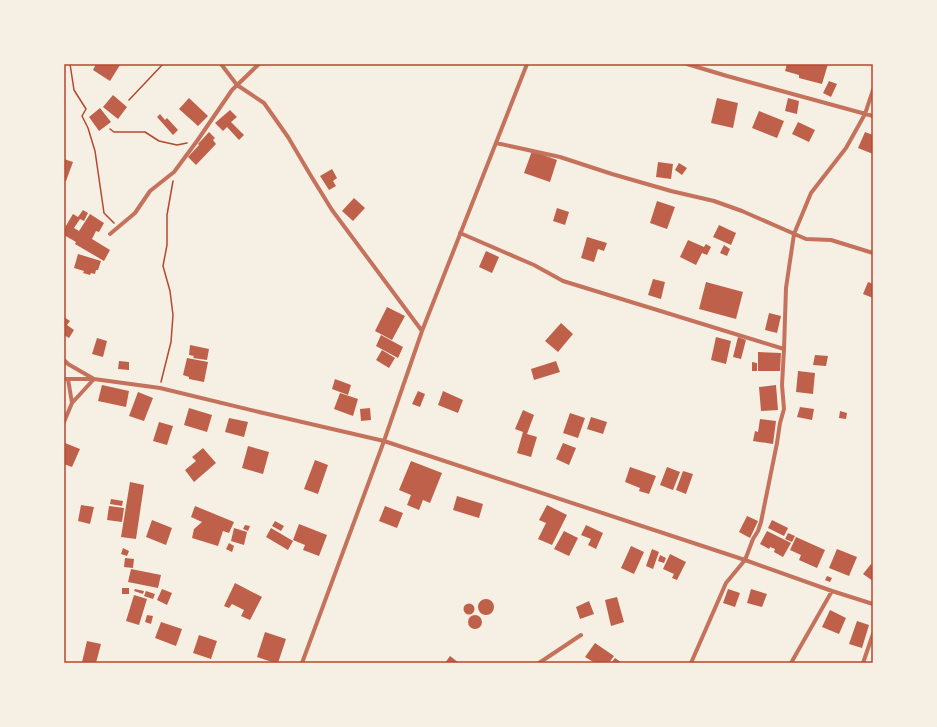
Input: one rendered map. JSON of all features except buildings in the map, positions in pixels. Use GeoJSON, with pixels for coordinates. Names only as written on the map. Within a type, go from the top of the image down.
{"type":"FeatureCollection","features":[{"type":"Feature","properties":{"kind":"street"},"geometry":{"type":"LineString","coordinates":[[221,64],[237,85],[264,103],[288,137],[332,210],[422,331]]}},
{"type":"Feature","properties":{"kind":"street"},"geometry":{"type":"LineString","coordinates":[[110,234],[135,213],[150,191],[174,172],[232,90],[259,64]]}},
{"type":"Feature","properties":{"kind":"street"},"geometry":{"type":"LineString","coordinates":[[302,663],[384,441],[422,331],[528,64]]}},
{"type":"Feature","properties":{"kind":"street"},"geometry":{"type":"LineString","coordinates":[[687,64],[873,116]]}},
{"type":"Feature","properties":{"kind":"street"},"geometry":{"type":"LineString","coordinates":[[691,663],[726,583],[745,560],[761,522],[784,409],[782,385],[786,288],[794,234],[811,193],[846,148],[865,114],[873,90]]}},
{"type":"Feature","properties":{"kind":"street"},"geometry":{"type":"LineString","coordinates":[[496,143],[560,157],[671,191],[714,201],[742,211],[806,239],[831,240],[873,253]]}},
{"type":"Feature","properties":{"kind":"street"},"geometry":{"type":"LineString","coordinates":[[460,233],[534,266],[563,281],[784,349]]}},
{"type":"Feature","properties":{"kind":"street"},"geometry":{"type":"LineString","coordinates":[[64,360],[68,364],[94,379]]}},
{"type":"Feature","properties":{"kind":"street"},"geometry":{"type":"LineString","coordinates":[[72,403],[66,379],[94,379],[160,388],[384,441],[745,560],[873,604]]}},
{"type":"Feature","properties":{"kind":"street"},"geometry":{"type":"LineString","coordinates":[[64,422],[72,403],[94,379]]}},
{"type":"Feature","properties":{"kind":"street"},"geometry":{"type":"LineString","coordinates":[[791,663],[832,591]]}},
{"type":"Feature","properties":{"kind":"street"},"geometry":{"type":"LineString","coordinates":[[863,663],[873,634]]}},
{"type":"Feature","properties":{"kind":"street"},"geometry":{"type":"LineString","coordinates":[[539,663],[581,635]]}},
{"type":"Feature","properties":{"kind":"path"},"geometry":{"type":"LineString","coordinates":[[70,64],[74,90],[86,109],[82,116],[88,128],[95,150],[104,213],[118,227]]}},
{"type":"Feature","properties":{"kind":"path"},"geometry":{"type":"LineString","coordinates":[[129,100],[163,64]]}},
{"type":"Feature","properties":{"kind":"path"},"geometry":{"type":"LineString","coordinates":[[110,129],[114,132],[145,132],[159,141],[176,145],[197,141]]}},
{"type":"Feature","properties":{"kind":"path"},"geometry":{"type":"LineString","coordinates":[[160,388],[171,342],[173,316],[170,290],[163,266],[168,245],[167,215],[174,172]]}}]}
